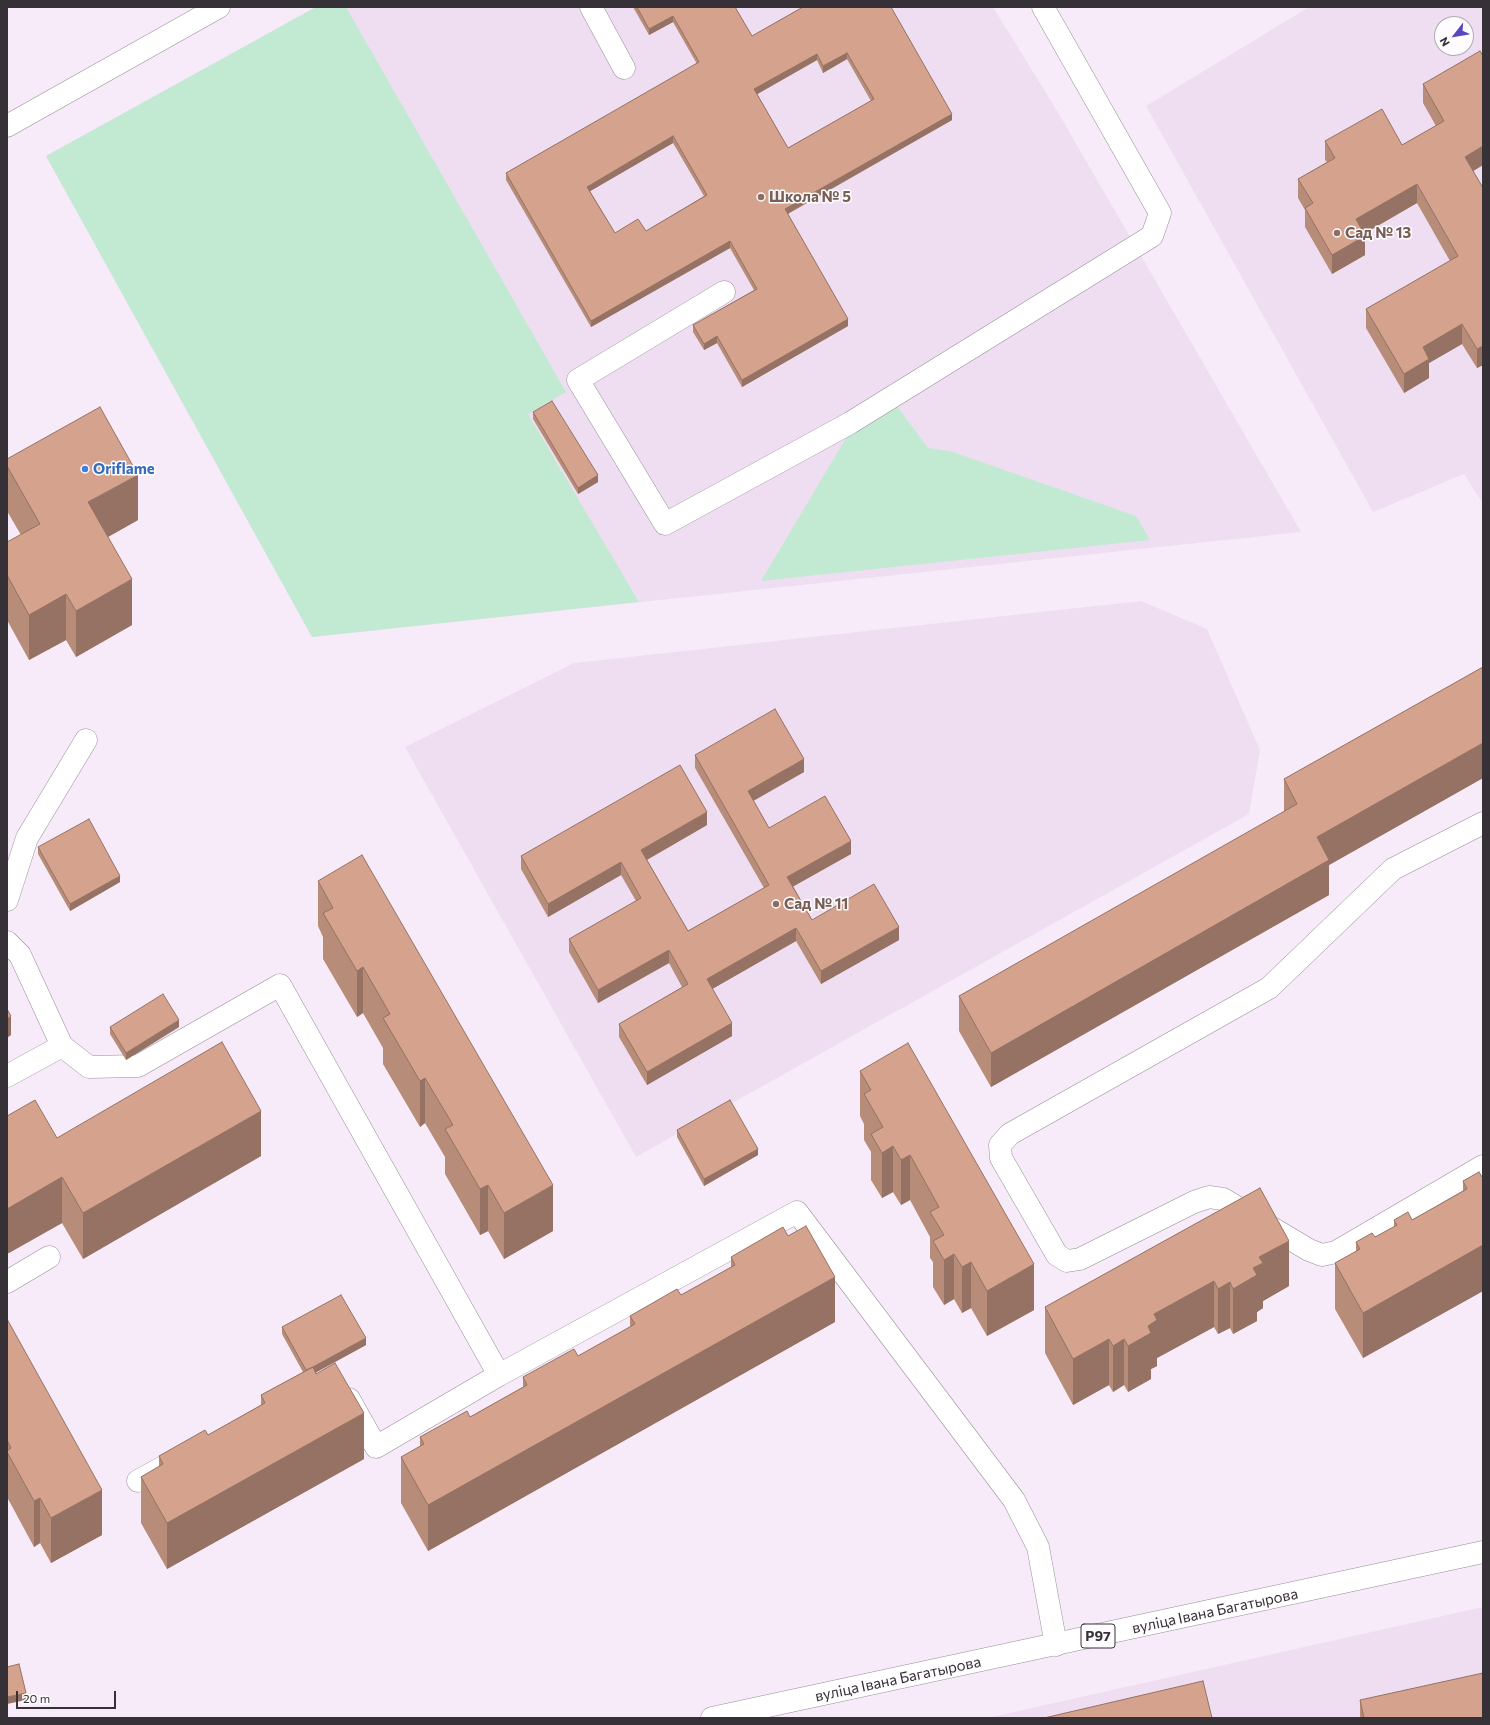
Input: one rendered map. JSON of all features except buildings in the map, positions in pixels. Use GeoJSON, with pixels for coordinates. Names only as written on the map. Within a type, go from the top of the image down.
{"type":"FeatureCollection","features":[{"type":"Feature","properties":{"kind":"main road"},"geometry":{"type":"LineString","coordinates":[[7,126],[219,7]]}},
{"type":"Feature","properties":{"kind":"main road"},"geometry":{"type":"LineString","coordinates":[[591,7],[624,68]]}},
{"type":"Feature","properties":{"kind":"main road"},"geometry":{"type":"LineString","coordinates":[[724,292],[578,380],[665,524],[850,423],[1152,236],[1160,213],[1043,7]]}},
{"type":"Feature","properties":{"kind":"main road"},"geometry":{"type":"LineString","coordinates":[[7,900],[27,838],[86,740]]}},
{"type":"Feature","properties":{"kind":"main road"},"geometry":{"type":"LineString","coordinates":[[1483,823],[1393,869],[1269,988],[1010,1134],[1000,1145],[1001,1158],[1057,1254],[1067,1261],[1080,1259],[1194,1202],[1209,1197],[1222,1199],[1309,1250],[1322,1255],[1336,1252],[1483,1166]]}},
{"type":"Feature","properties":{"kind":"main road"},"geometry":{"type":"LineString","coordinates":[[7,942],[20,955],[62,1046],[89,1067],[138,1066],[280,985],[499,1376]]}},
{"type":"Feature","properties":{"kind":"main road"},"geometry":{"type":"LineString","coordinates":[[7,1076],[62,1046]]}},
{"type":"Feature","properties":{"kind":"main road"},"geometry":{"type":"LineString","coordinates":[[340,1385],[376,1447],[499,1376],[797,1212],[1014,1500],[1038,1547],[1056,1645]]}},
{"type":"Feature","properties":{"kind":"main road"},"geometry":{"type":"LineString","coordinates":[[7,1282],[49,1258]]}},
{"type":"Feature","properties":{"kind":"main road"},"geometry":{"type":"LineString","coordinates":[[138,1481],[187,1454]]}},
{"type":"Feature","properties":{"kind":"main road","name":"вуліца Івана Багатырова"},"geometry":{"type":"LineString","coordinates":[[712,1718],[1483,1552]]}},
{"type":"Feature","properties":{"kind":"shaded area"},"geometry":{"type":"Polygon","coordinates":[[[316,7],[993,7],[1056,109],[1301,532],[312,637],[46,156],[316,7]]]}},
{"type":"Feature","properties":{"kind":"shaded area"},"geometry":{"type":"Polygon","coordinates":[[[1309,7],[1483,7],[1483,504],[1464,474],[1373,512],[1146,106],[1309,7]]]}},
{"type":"Feature","properties":{"kind":"shaded area"},"geometry":{"type":"Polygon","coordinates":[[[1141,601],[1207,629],[1260,750],[1249,814],[636,1157],[405,747],[574,663],[1141,601]]]}},
{"type":"Feature","properties":{"kind":"shaded area"},"geometry":{"type":"Polygon","coordinates":[[[1483,1607],[1483,1718],[987,1718],[1483,1607]]]}},
{"type":"Feature","properties":{"kind":"green space"},"geometry":{"type":"Polygon","coordinates":[[[316,7],[346,7],[566,392],[528,414],[639,602],[312,637],[46,156],[316,7]]]}},
{"type":"Feature","properties":{"kind":"green space"},"geometry":{"type":"Polygon","coordinates":[[[896,405],[928,448],[950,451],[1136,516],[1150,540],[761,581],[846,438],[896,405]]]}},
{"type":"Feature","properties":{"kind":"place","name":"Школа № 5"},"geometry":{"type":"Point","coordinates":[761,197]}},
{"type":"Feature","properties":{"kind":"place","name":"Сад № 13"},"geometry":{"type":"Point","coordinates":[1337,233]}},
{"type":"Feature","properties":{"kind":"place","name":"Oriflame"},"geometry":{"type":"Point","coordinates":[85,469]}},
{"type":"Feature","properties":{"kind":"place","name":"Сад № 11"},"geometry":{"type":"Point","coordinates":[776,904]}}]}
